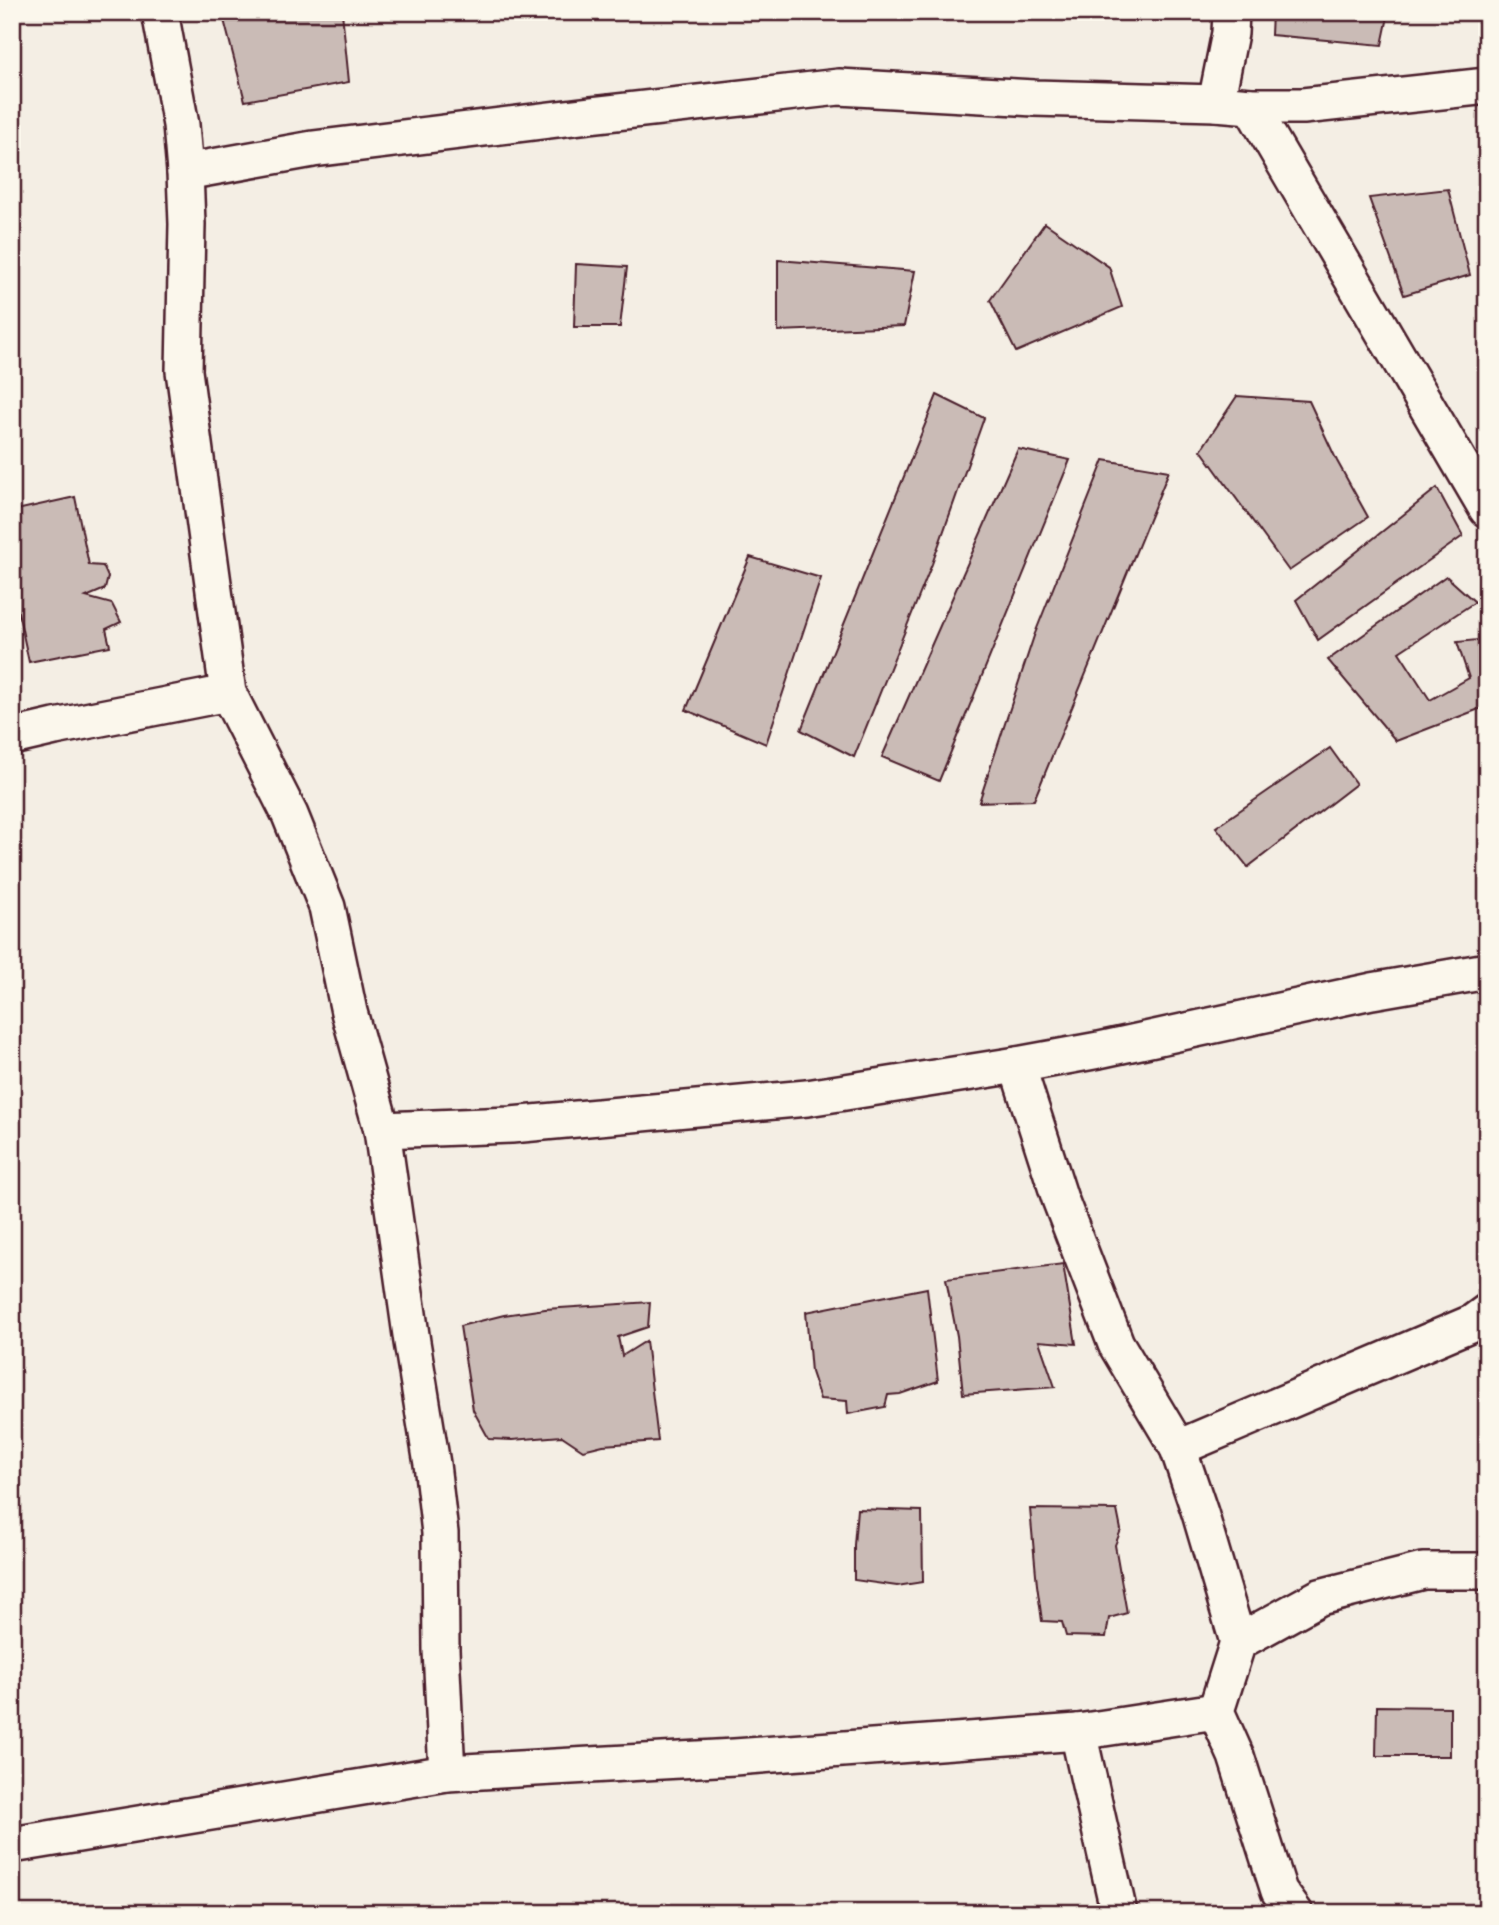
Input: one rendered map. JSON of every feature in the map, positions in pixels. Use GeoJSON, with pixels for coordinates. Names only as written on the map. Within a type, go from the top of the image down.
{"type":"FeatureCollection","features":[{"type":"Feature","properties":{"kind":"street"},"geometry":{"type":"LineString","coordinates":[[160,12],[181,125],[185,172],[187,224],[184,371],[228,693],[290,815],[327,907],[349,1012],[382,1130],[440,1533],[441,1650],[447,1773]]}},
{"type":"Feature","properties":{"kind":"street"},"geometry":{"type":"LineString","coordinates":[[1216,103],[1230,33],[1231,12]]}},
{"type":"Feature","properties":{"kind":"street"},"geometry":{"type":"LineString","coordinates":[[185,172],[313,149],[590,114],[839,87],[1251,106],[1303,106],[1487,86]]}},
{"type":"Feature","properties":{"kind":"street"},"geometry":{"type":"LineString","coordinates":[[1251,106],[1487,509]]}},
{"type":"Feature","properties":{"kind":"street"},"geometry":{"type":"LineString","coordinates":[[12,737],[228,693]]}},
{"type":"Feature","properties":{"kind":"street"},"geometry":{"type":"LineString","coordinates":[[382,1130],[511,1125],[807,1098],[1099,1050],[1372,991],[1487,971]]}},
{"type":"Feature","properties":{"kind":"street"},"geometry":{"type":"LineString","coordinates":[[1017,1065],[1060,1199],[1116,1344],[1178,1448],[1200,1513],[1238,1642],[1216,1711],[1236,1756],[1279,1891],[1295,1913]]}},
{"type":"Feature","properties":{"kind":"street"},"geometry":{"type":"LineString","coordinates":[[1178,1448],[1472,1323],[1487,1312]]}},
{"type":"Feature","properties":{"kind":"street"},"geometry":{"type":"LineString","coordinates":[[1238,1642],[1320,1597],[1423,1570],[1487,1571]]}},
{"type":"Feature","properties":{"kind":"street"},"geometry":{"type":"LineString","coordinates":[[12,1845],[447,1773],[747,1756],[1078,1732],[1216,1711]]}},
{"type":"Feature","properties":{"kind":"street"},"geometry":{"type":"LineString","coordinates":[[1078,1732],[1119,1913]]}},
{"type":"Feature","properties":{"kind":"building"},"geometry":{"type":"Polygon","coordinates":[[[222,12],[342,12],[349,82],[245,101],[222,12]]]}},
{"type":"Feature","properties":{"kind":"building"},"geometry":{"type":"Polygon","coordinates":[[[1272,12],[1389,12],[1382,45],[1271,35],[1272,12]]]}},
{"type":"Feature","properties":{"kind":"building"},"geometry":{"type":"Polygon","coordinates":[[[1448,189],[1470,275],[1404,295],[1369,198],[1448,189]]]}},
{"type":"Feature","properties":{"kind":"building"},"geometry":{"type":"Polygon","coordinates":[[[1045,223],[1109,267],[1122,307],[1016,352],[990,300],[1045,223]]]}},
{"type":"Feature","properties":{"kind":"building"},"geometry":{"type":"Polygon","coordinates":[[[778,260],[915,271],[904,326],[778,331],[778,260]]]}},
{"type":"Feature","properties":{"kind":"building"},"geometry":{"type":"Polygon","coordinates":[[[576,264],[627,267],[620,327],[574,327],[576,264]]]}},
{"type":"Feature","properties":{"kind":"building"},"geometry":{"type":"Polygon","coordinates":[[[937,395],[984,418],[932,564],[854,757],[801,730],[937,395]]]}},
{"type":"Feature","properties":{"kind":"building"},"geometry":{"type":"Polygon","coordinates":[[[1237,396],[1309,401],[1337,461],[1368,517],[1289,571],[1201,450],[1237,396]]]}},
{"type":"Feature","properties":{"kind":"building"},"geometry":{"type":"Polygon","coordinates":[[[1018,449],[1070,460],[939,781],[882,757],[1018,449]]]}},
{"type":"Feature","properties":{"kind":"building"},"geometry":{"type":"Polygon","coordinates":[[[1104,460],[1169,471],[1034,800],[979,802],[1034,636],[1104,460]]]}},
{"type":"Feature","properties":{"kind":"building"},"geometry":{"type":"Polygon","coordinates":[[[1437,488],[1463,536],[1318,640],[1296,600],[1437,488]]]}},
{"type":"Feature","properties":{"kind":"building"},"geometry":{"type":"Polygon","coordinates":[[[75,497],[89,565],[103,566],[108,577],[105,589],[86,597],[112,604],[121,622],[106,629],[110,646],[29,662],[12,584],[12,511],[75,497]]]}},
{"type":"Feature","properties":{"kind":"building"},"geometry":{"type":"Polygon","coordinates":[[[750,557],[821,578],[766,744],[686,710],[750,557]]]}},
{"type":"Feature","properties":{"kind":"building"},"geometry":{"type":"Polygon","coordinates":[[[1446,576],[1475,602],[1399,652],[1430,700],[1469,678],[1457,642],[1487,639],[1487,706],[1396,741],[1328,660],[1446,576]]]}},
{"type":"Feature","properties":{"kind":"building"},"geometry":{"type":"Polygon","coordinates":[[[1330,748],[1356,784],[1248,867],[1216,827],[1330,748]]]}},
{"type":"Feature","properties":{"kind":"building"},"geometry":{"type":"Polygon","coordinates":[[[1063,1264],[1076,1344],[1039,1341],[1055,1387],[963,1394],[957,1336],[946,1279],[1063,1264]]]}},
{"type":"Feature","properties":{"kind":"building"},"geometry":{"type":"Polygon","coordinates":[[[927,1288],[938,1381],[900,1394],[888,1395],[885,1407],[848,1414],[847,1401],[820,1399],[811,1372],[806,1312],[927,1288]]]}},
{"type":"Feature","properties":{"kind":"building"},"geometry":{"type":"Polygon","coordinates":[[[650,1302],[648,1327],[618,1337],[622,1356],[646,1341],[658,1441],[603,1445],[583,1450],[562,1436],[489,1439],[473,1410],[460,1326],[504,1315],[545,1309],[650,1302]]]}},
{"type":"Feature","properties":{"kind":"building"},"geometry":{"type":"Polygon","coordinates":[[[857,1509],[922,1511],[923,1582],[897,1586],[854,1580],[857,1509]]]}},
{"type":"Feature","properties":{"kind":"building"},"geometry":{"type":"Polygon","coordinates":[[[1030,1509],[1117,1510],[1121,1530],[1115,1545],[1127,1613],[1109,1618],[1106,1637],[1066,1636],[1062,1622],[1042,1621],[1030,1509]]]}},
{"type":"Feature","properties":{"kind":"building"},"geometry":{"type":"Polygon","coordinates":[[[1377,1706],[1450,1707],[1450,1756],[1376,1756],[1377,1706]]]}}]}
